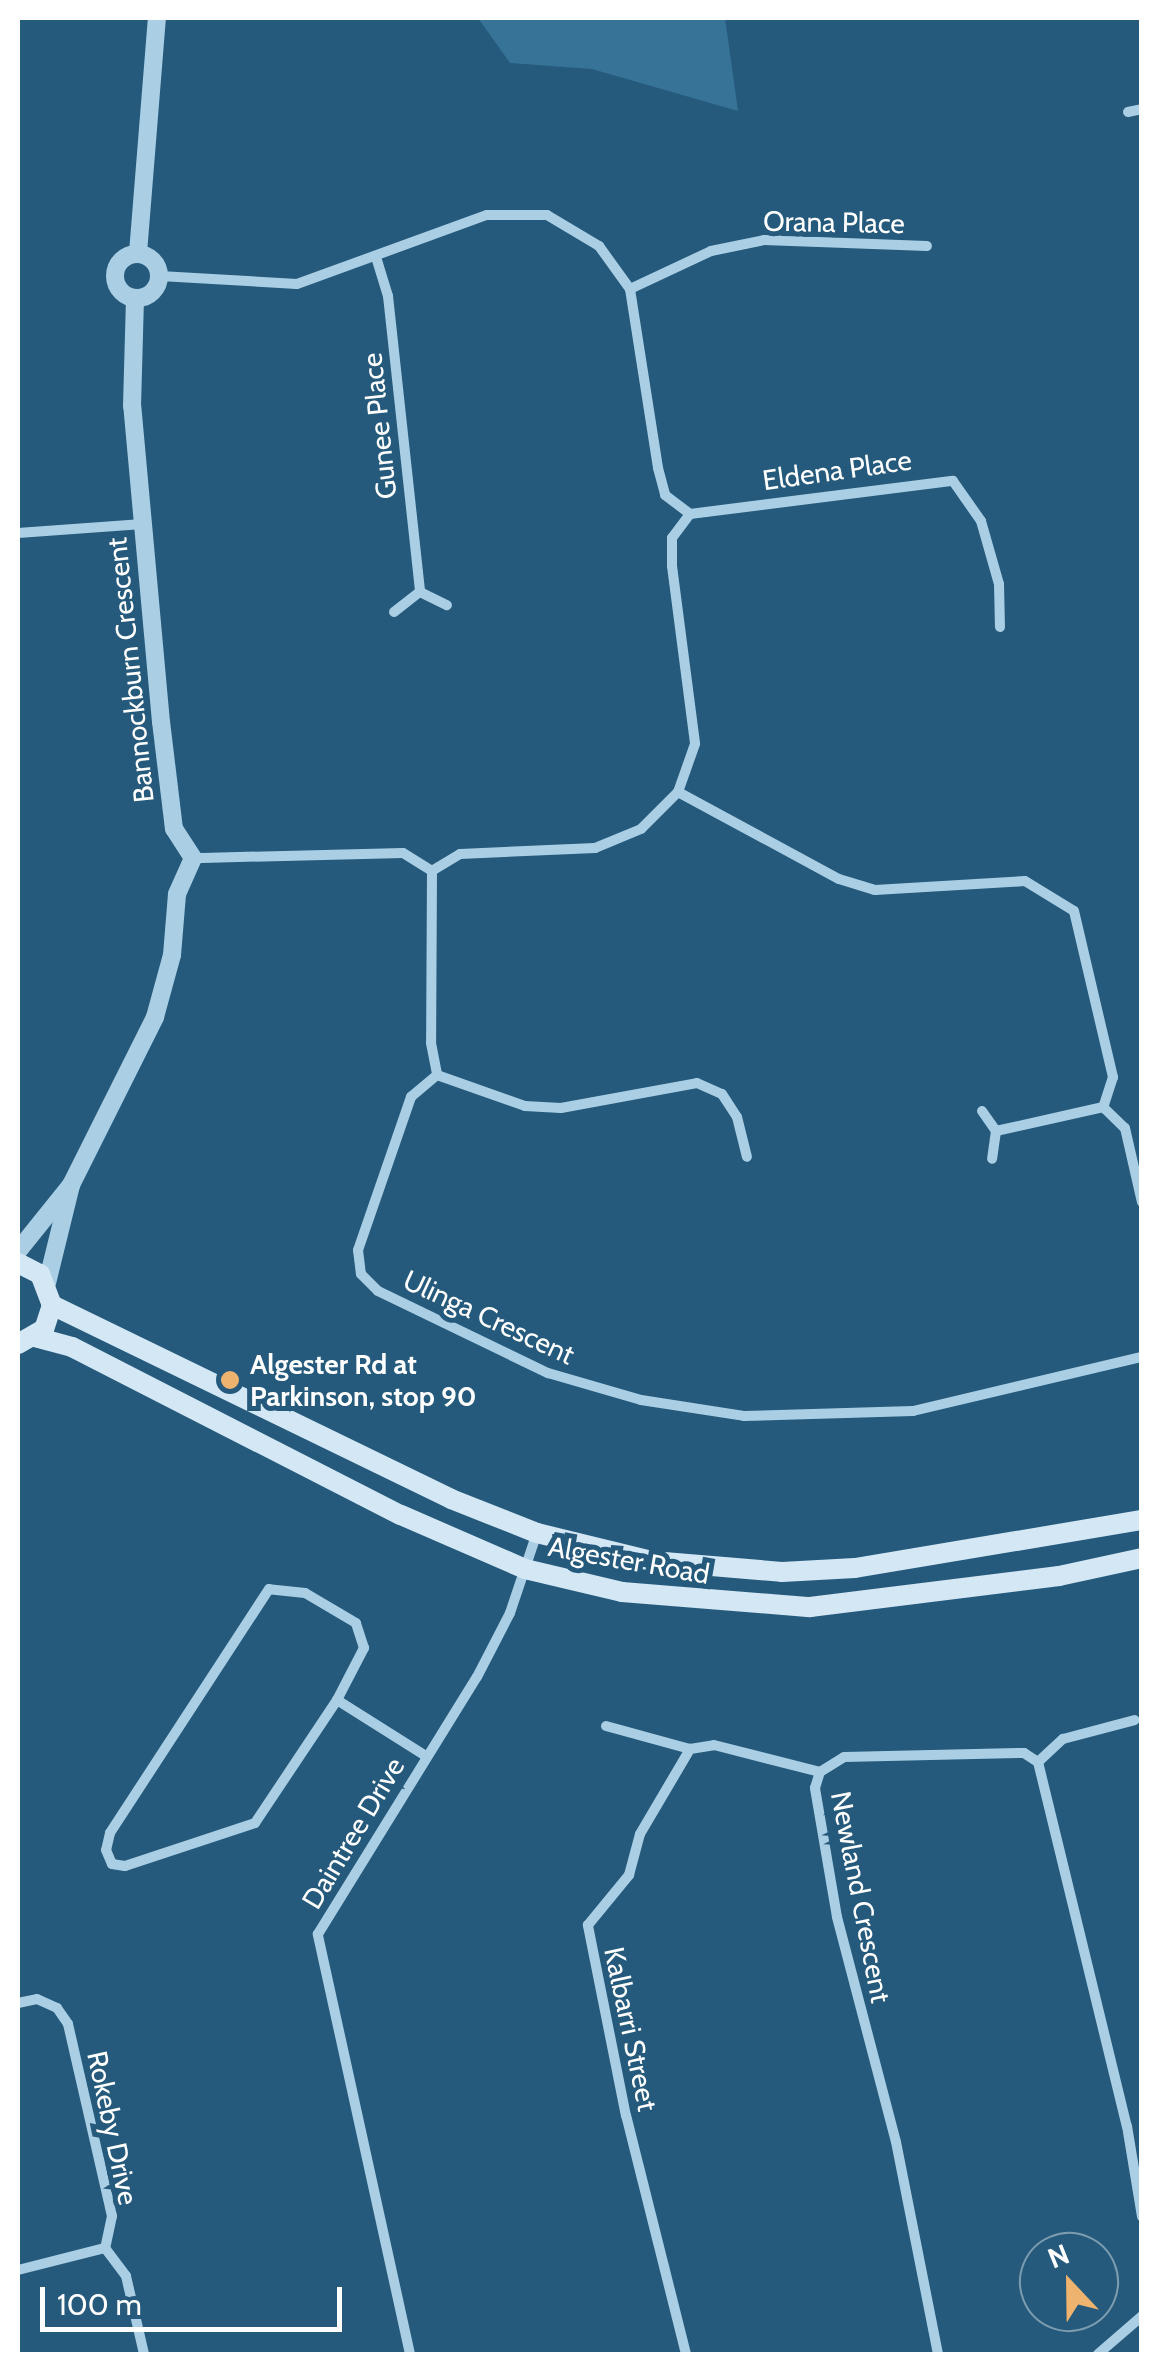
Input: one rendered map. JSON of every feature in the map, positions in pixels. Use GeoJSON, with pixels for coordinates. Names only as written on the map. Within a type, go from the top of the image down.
{"type":"FeatureCollection","features":[{"type":"Feature","properties":{"kind":"main road"},"geometry":{"type":"LineString","coordinates":[[18,1263],[47,1283],[52,1306],[24,1343]]}},
{"type":"Feature","properties":{"kind":"main road","name":"Algester Road"},"geometry":{"type":"LineString","coordinates":[[52,1306],[451,1499],[537,1533],[652,1561],[782,1572],[923,1560],[1142,1520]]}},
{"type":"Feature","properties":{"kind":"main road","name":"Algester Road"},"geometry":{"type":"LineString","coordinates":[[24,1343],[72,1347],[401,1515],[525,1569],[702,1604],[810,1607],[1059,1576],[1142,1558]]}},
{"type":"Feature","properties":{"kind":"street"},"geometry":{"type":"LineString","coordinates":[[138,253],[157,18]]}},
{"type":"Feature","properties":{"kind":"street"},"geometry":{"type":"LineString","coordinates":[[1128,112],[1142,109]]}},
{"type":"Feature","properties":{"kind":"street"},"geometry":{"type":"LineString","coordinates":[[160,276],[297,284],[487,215],[547,215],[599,246],[630,289],[658,468],[666,495],[690,514],[672,538],[694,744],[678,792],[640,829],[594,848],[460,854],[432,870]]}},
{"type":"Feature","properties":{"kind":"street","name":"Orana Place"},"geometry":{"type":"LineString","coordinates":[[630,289],[711,251],[764,240],[926,246]]}},
{"type":"Feature","properties":{"kind":"street"},"geometry":{"type":"LineString","coordinates":[[138,253],[156,263],[160,276],[152,292],[135,298],[121,291],[116,270],[124,258],[138,253]]}},
{"type":"Feature","properties":{"kind":"street","name":"Gunee Place"},"geometry":{"type":"LineString","coordinates":[[376,256],[388,296],[420,592]]}},
{"type":"Feature","properties":{"kind":"street","name":"Bannockburn Crescent"},"geometry":{"type":"LineString","coordinates":[[135,298],[132,406],[172,817],[193,858]]}},
{"type":"Feature","properties":{"kind":"street","name":"Eldena Place"},"geometry":{"type":"LineString","coordinates":[[690,514],[953,481],[981,521],[999,584],[1000,627]]}},
{"type":"Feature","properties":{"kind":"street"},"geometry":{"type":"LineString","coordinates":[[18,532],[142,524]]}},
{"type":"Feature","properties":{"kind":"street"},"geometry":{"type":"LineString","coordinates":[[394,612],[420,592],[447,605]]}},
{"type":"Feature","properties":{"kind":"street"},"geometry":{"type":"LineString","coordinates":[[678,792],[839,878],[876,890],[1025,881],[1054,893],[1079,922],[1113,1077],[1103,1107]]}},
{"type":"Feature","properties":{"kind":"street"},"geometry":{"type":"LineString","coordinates":[[18,1250],[71,1185],[155,1017],[172,955],[177,894],[193,858],[403,853],[432,870]]}},
{"type":"Feature","properties":{"kind":"street"},"geometry":{"type":"LineString","coordinates":[[432,870],[431,1043],[437,1075],[526,1106],[561,1108],[698,1084],[722,1094],[737,1117],[747,1157]]}},
{"type":"Feature","properties":{"kind":"street","name":"Ulinga Crescent"},"geometry":{"type":"LineString","coordinates":[[437,1075],[411,1097],[358,1250],[361,1274],[378,1290],[548,1373],[641,1400],[744,1416],[840,1417],[913,1411],[1142,1358]]}},
{"type":"Feature","properties":{"kind":"street"},"geometry":{"type":"LineString","coordinates":[[996,1131],[1103,1107]]}},
{"type":"Feature","properties":{"kind":"street"},"geometry":{"type":"LineString","coordinates":[[1103,1107],[1125,1128],[1142,1202]]}},
{"type":"Feature","properties":{"kind":"street"},"geometry":{"type":"LineString","coordinates":[[982,1112],[996,1131],[992,1159]]}},
{"type":"Feature","properties":{"kind":"street"},"geometry":{"type":"LineString","coordinates":[[47,1283],[71,1185]]}},
{"type":"Feature","properties":{"kind":"street","name":"Daintree Drive"},"geometry":{"type":"LineString","coordinates":[[410,2354],[318,1934],[477,1677],[537,1533]]}},
{"type":"Feature","properties":{"kind":"street"},"geometry":{"type":"LineString","coordinates":[[269,1589],[304,1593],[356,1622],[364,1648],[336,1700],[255,1824],[125,1866],[112,1864],[106,1850],[110,1834],[269,1589]]}},
{"type":"Feature","properties":{"kind":"street"},"geometry":{"type":"LineString","coordinates":[[336,1700],[426,1756]]}},
{"type":"Feature","properties":{"kind":"street"},"geometry":{"type":"LineString","coordinates":[[1135,1720],[1063,1739],[1038,1762],[1127,2126],[1142,2217]]}},
{"type":"Feature","properties":{"kind":"street"},"geometry":{"type":"LineString","coordinates":[[606,1726],[690,1750],[714,1745],[820,1772]]}},
{"type":"Feature","properties":{"kind":"street","name":"Kalbarri Street"},"geometry":{"type":"LineString","coordinates":[[686,2354],[626,2116],[588,1925],[629,1875],[640,1834],[690,1750]]}},
{"type":"Feature","properties":{"kind":"street","name":"Newland Crescent"},"geometry":{"type":"LineString","coordinates":[[938,2354],[896,2142],[837,1917],[815,1788],[820,1772],[844,1757],[1024,1753],[1038,1762]]}},
{"type":"Feature","properties":{"kind":"street","name":"Rokeby Drive"},"geometry":{"type":"LineString","coordinates":[[18,2004],[37,1999],[57,2008],[68,2024],[112,2216],[105,2248],[126,2276],[144,2354]]}},
{"type":"Feature","properties":{"kind":"street"},"geometry":{"type":"LineString","coordinates":[[18,2270],[105,2248]]}},
{"type":"Feature","properties":{"kind":"street"},"geometry":{"type":"LineString","coordinates":[[1098,2354],[1142,2316]]}},
{"type":"Feature","properties":{"kind":"shaded area"},"geometry":{"type":"Polygon","coordinates":[[[478,18],[725,18],[738,111],[592,69],[510,63],[478,18]]]}},
{"type":"Feature","properties":{"kind":"place","name":"Algester Rd at Parkinson, stop 90"},"geometry":{"type":"Point","coordinates":[230,1380]}}]}
